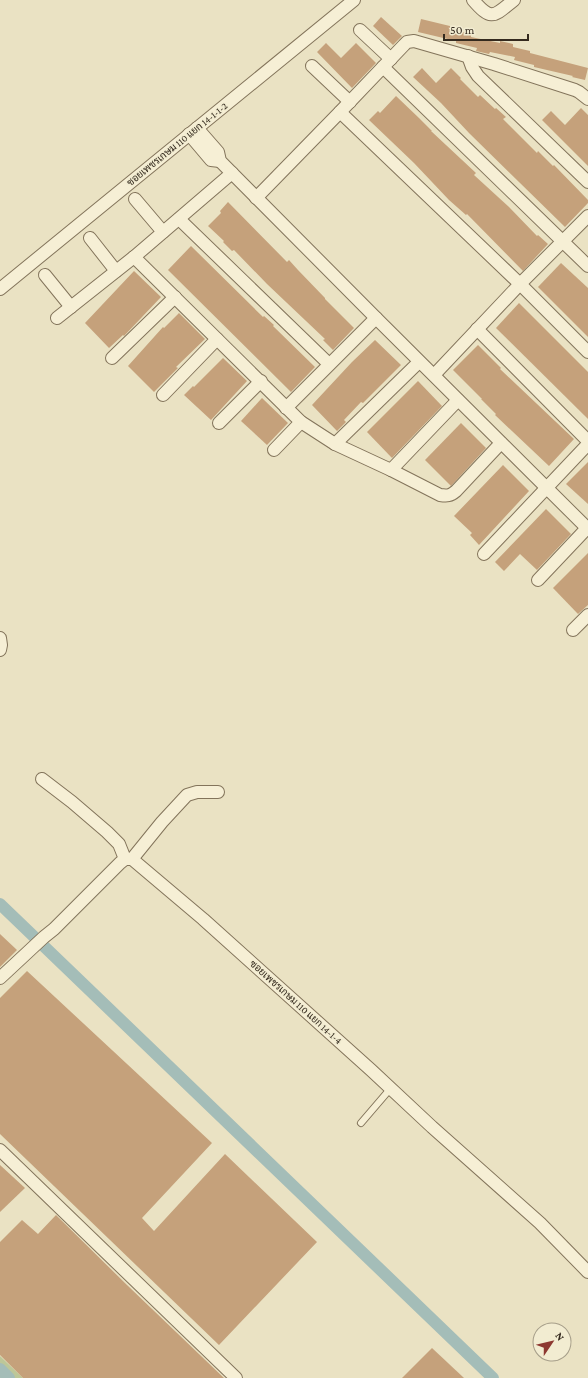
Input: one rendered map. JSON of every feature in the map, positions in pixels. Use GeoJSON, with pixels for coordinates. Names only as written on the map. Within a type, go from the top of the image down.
{"type":"FeatureCollection","features":[{"type":"Feature","properties":{"kind":"street","name":"ซอยเพชรเกษม 110 แยก 14-1-1-2"},"geometry":{"type":"LineString","coordinates":[[0,289],[354,0]]}},
{"type":"Feature","properties":{"kind":"street"},"geometry":{"type":"LineString","coordinates":[[473,0],[489,15],[497,14],[514,0]]}},
{"type":"Feature","properties":{"kind":"street"},"geometry":{"type":"LineString","coordinates":[[360,30],[387,63],[588,266]]}},
{"type":"Feature","properties":{"kind":"street"},"geometry":{"type":"LineString","coordinates":[[256,198],[407,42],[414,41],[468,56],[575,90],[580,92],[588,99]]}},
{"type":"Feature","properties":{"kind":"street"},"geometry":{"type":"LineString","coordinates":[[468,56],[472,67],[478,76],[588,182]]}},
{"type":"Feature","properties":{"kind":"street"},"geometry":{"type":"LineString","coordinates":[[312,66],[350,102]]}},
{"type":"Feature","properties":{"kind":"street"},"geometry":{"type":"LineString","coordinates":[[340,112],[520,284],[588,352]]}},
{"type":"Feature","properties":{"kind":"street"},"geometry":{"type":"LineString","coordinates":[[193,131],[218,152],[220,161],[256,198],[588,528],[538,580]]}},
{"type":"Feature","properties":{"kind":"street"},"geometry":{"type":"LineString","coordinates":[[57,318],[134,257],[232,173]]}},
{"type":"Feature","properties":{"kind":"street"},"geometry":{"type":"LineString","coordinates":[[135,200],[163,232]]}},
{"type":"Feature","properties":{"kind":"street"},"geometry":{"type":"LineString","coordinates":[[434,375],[520,284],[588,216]]}},
{"type":"Feature","properties":{"kind":"street"},"geometry":{"type":"LineString","coordinates":[[179,219],[329,364]]}},
{"type":"Feature","properties":{"kind":"street"},"geometry":{"type":"LineString","coordinates":[[90,238],[116,270]]}},
{"type":"Feature","properties":{"kind":"street"},"geometry":{"type":"LineString","coordinates":[[134,257],[301,422],[335,444],[440,495],[446,496],[451,495],[501,443]]}},
{"type":"Feature","properties":{"kind":"street"},"geometry":{"type":"LineString","coordinates":[[45,275],[71,307]]}},
{"type":"Feature","properties":{"kind":"street"},"geometry":{"type":"LineString","coordinates":[[112,358],[175,297]]}},
{"type":"Feature","properties":{"kind":"street"},"geometry":{"type":"LineString","coordinates":[[286,408],[376,318]]}},
{"type":"Feature","properties":{"kind":"street"},"geometry":{"type":"LineString","coordinates":[[477,329],[588,441]]}},
{"type":"Feature","properties":{"kind":"street"},"geometry":{"type":"LineString","coordinates":[[164,395],[217,339]]}},
{"type":"Feature","properties":{"kind":"street"},"geometry":{"type":"LineString","coordinates":[[335,444],[420,362]]}},
{"type":"Feature","properties":{"kind":"street"},"geometry":{"type":"LineString","coordinates":[[219,423],[261,381]]}},
{"type":"Feature","properties":{"kind":"street"},"geometry":{"type":"LineString","coordinates":[[391,470],[458,400]]}},
{"type":"Feature","properties":{"kind":"street"},"geometry":{"type":"LineString","coordinates":[[274,450],[301,422]]}},
{"type":"Feature","properties":{"kind":"street"},"geometry":{"type":"LineString","coordinates":[[484,554],[588,444]]}},
{"type":"Feature","properties":{"kind":"street"},"geometry":{"type":"LineString","coordinates":[[573,630],[588,615]]}},
{"type":"Feature","properties":{"kind":"street"},"geometry":{"type":"LineString","coordinates":[[0,638],[0,650]]}},
{"type":"Feature","properties":{"kind":"street"},"geometry":{"type":"LineString","coordinates":[[42,779],[108,832],[119,844],[129,859]]}},
{"type":"Feature","properties":{"kind":"street"},"geometry":{"type":"LineString","coordinates":[[0,978],[59,924],[120,863],[129,859],[187,795],[197,792],[218,792]]}},
{"type":"Feature","properties":{"kind":"street","name":"ซอยเพชรเกษม 110 แยก 14-1-4"},"geometry":{"type":"LineString","coordinates":[[129,859],[203,919],[391,1088],[540,1223],[588,1272]]}},
{"type":"Feature","properties":{"kind":"street"},"geometry":{"type":"LineString","coordinates":[[0,1150],[236,1378]]}},
{"type":"Feature","properties":{"kind":"lane"},"geometry":{"type":"LineString","coordinates":[[361,1123],[391,1088]]}},
{"type":"Feature","properties":{"kind":"green space"},"geometry":{"type":"Polygon","coordinates":[[[0,1356],[23,1378],[0,1378],[0,1356]]]}},
{"type":"Feature","properties":{"kind":"building"},"geometry":{"type":"Polygon","coordinates":[[[381,17],[402,36],[393,45],[373,26],[381,17]]]}},
{"type":"Feature","properties":{"kind":"building"},"geometry":{"type":"Polygon","coordinates":[[[421,19],[454,27],[454,30],[471,34],[471,37],[513,44],[513,47],[530,51],[530,53],[588,68],[585,80],[534,67],[534,65],[514,60],[515,57],[476,51],[477,48],[456,43],[456,41],[418,32],[421,19]]]}},
{"type":"Feature","properties":{"kind":"building"},"geometry":{"type":"Polygon","coordinates":[[[326,43],[341,58],[356,43],[376,63],[352,88],[317,52],[326,43]]]}},
{"type":"Feature","properties":{"kind":"building"},"geometry":{"type":"Polygon","coordinates":[[[422,68],[436,83],[451,68],[478,97],[480,95],[506,117],[503,119],[537,153],[538,151],[553,166],[554,165],[588,200],[588,203],[565,227],[413,77],[422,68]]]}},
{"type":"Feature","properties":{"kind":"building"},"geometry":{"type":"Polygon","coordinates":[[[396,96],[476,173],[474,175],[509,207],[537,236],[538,235],[548,244],[523,271],[467,214],[466,215],[449,200],[414,163],[369,120],[378,111],[380,113],[396,96]]]}},
{"type":"Feature","properties":{"kind":"building"},"geometry":{"type":"Polygon","coordinates":[[[581,108],[588,115],[588,166],[542,120],[551,111],[565,125],[581,108]]]}},
{"type":"Feature","properties":{"kind":"building"},"geometry":{"type":"Polygon","coordinates":[[[228,202],[287,262],[289,260],[354,328],[333,350],[323,340],[325,339],[267,284],[234,250],[232,251],[208,226],[221,213],[220,211],[228,202]]]}},
{"type":"Feature","properties":{"kind":"building"},"geometry":{"type":"Polygon","coordinates":[[[191,246],[263,317],[264,316],[274,325],[273,326],[315,367],[291,392],[168,270],[191,246]]]}},
{"type":"Feature","properties":{"kind":"building"},"geometry":{"type":"Polygon","coordinates":[[[561,263],[588,288],[588,337],[538,287],[561,263]]]}},
{"type":"Feature","properties":{"kind":"building"},"geometry":{"type":"Polygon","coordinates":[[[134,271],[161,297],[124,336],[123,335],[109,348],[85,323],[134,271]]]}},
{"type":"Feature","properties":{"kind":"building"},"geometry":{"type":"Polygon","coordinates":[[[519,303],[588,372],[588,419],[496,328],[519,303]]]}},
{"type":"Feature","properties":{"kind":"building"},"geometry":{"type":"Polygon","coordinates":[[[179,313],[205,339],[176,367],[178,368],[154,392],[128,366],[163,327],[164,328],[179,313]]]}},
{"type":"Feature","properties":{"kind":"building"},"geometry":{"type":"Polygon","coordinates":[[[375,340],[401,365],[363,403],[361,402],[344,420],[346,422],[337,431],[312,405],[352,362],[375,340]]]}},
{"type":"Feature","properties":{"kind":"building"},"geometry":{"type":"Polygon","coordinates":[[[478,345],[501,368],[500,369],[574,439],[549,466],[495,415],[496,414],[482,399],[453,370],[478,345]]]}},
{"type":"Feature","properties":{"kind":"building"},"geometry":{"type":"Polygon","coordinates":[[[223,358],[247,381],[211,420],[184,395],[223,358]]]}},
{"type":"Feature","properties":{"kind":"building"},"geometry":{"type":"Polygon","coordinates":[[[418,381],[442,406],[392,458],[367,432],[418,381]]]}},
{"type":"Feature","properties":{"kind":"building"},"geometry":{"type":"Polygon","coordinates":[[[262,398],[288,423],[267,445],[241,421],[262,398]]]}},
{"type":"Feature","properties":{"kind":"building"},"geometry":{"type":"Polygon","coordinates":[[[461,423],[486,448],[451,486],[425,460],[461,423]]]}},
{"type":"Feature","properties":{"kind":"building"},"geometry":{"type":"Polygon","coordinates":[[[588,462],[588,504],[566,484],[588,462]]]}},
{"type":"Feature","properties":{"kind":"building"},"geometry":{"type":"Polygon","coordinates":[[[503,465],[529,491],[479,545],[470,535],[472,533],[454,516],[503,465]]]}},
{"type":"Feature","properties":{"kind":"building"},"geometry":{"type":"Polygon","coordinates":[[[546,509],[571,534],[537,570],[520,554],[504,571],[495,562],[546,509]]]}},
{"type":"Feature","properties":{"kind":"building"},"geometry":{"type":"Polygon","coordinates":[[[588,553],[588,605],[578,614],[553,588],[588,553]]]}},
{"type":"Feature","properties":{"kind":"building"},"geometry":{"type":"Polygon","coordinates":[[[0,934],[17,950],[0,967],[0,934]]]}},
{"type":"Feature","properties":{"kind":"building"},"geometry":{"type":"Polygon","coordinates":[[[27,971],[212,1143],[142,1218],[154,1231],[225,1154],[317,1242],[219,1345],[0,1134],[0,998],[27,971]]]}},
{"type":"Feature","properties":{"kind":"building"},"geometry":{"type":"Polygon","coordinates":[[[0,1165],[25,1188],[0,1212],[0,1165]]]}},
{"type":"Feature","properties":{"kind":"building"},"geometry":{"type":"Polygon","coordinates":[[[56,1215],[224,1378],[23,1378],[0,1355],[0,1242],[22,1220],[38,1234],[56,1215]]]}},
{"type":"Feature","properties":{"kind":"building"},"geometry":{"type":"Polygon","coordinates":[[[432,1348],[464,1378],[402,1378],[432,1348]]]}},
{"type":"Feature","properties":{"kind":"waterway"},"geometry":{"type":"LineString","coordinates":[[0,904],[493,1378]]}},
{"type":"Feature","properties":{"kind":"waterway"},"geometry":{"type":"LineString","coordinates":[[0,1369],[9,1378]]}}]}
